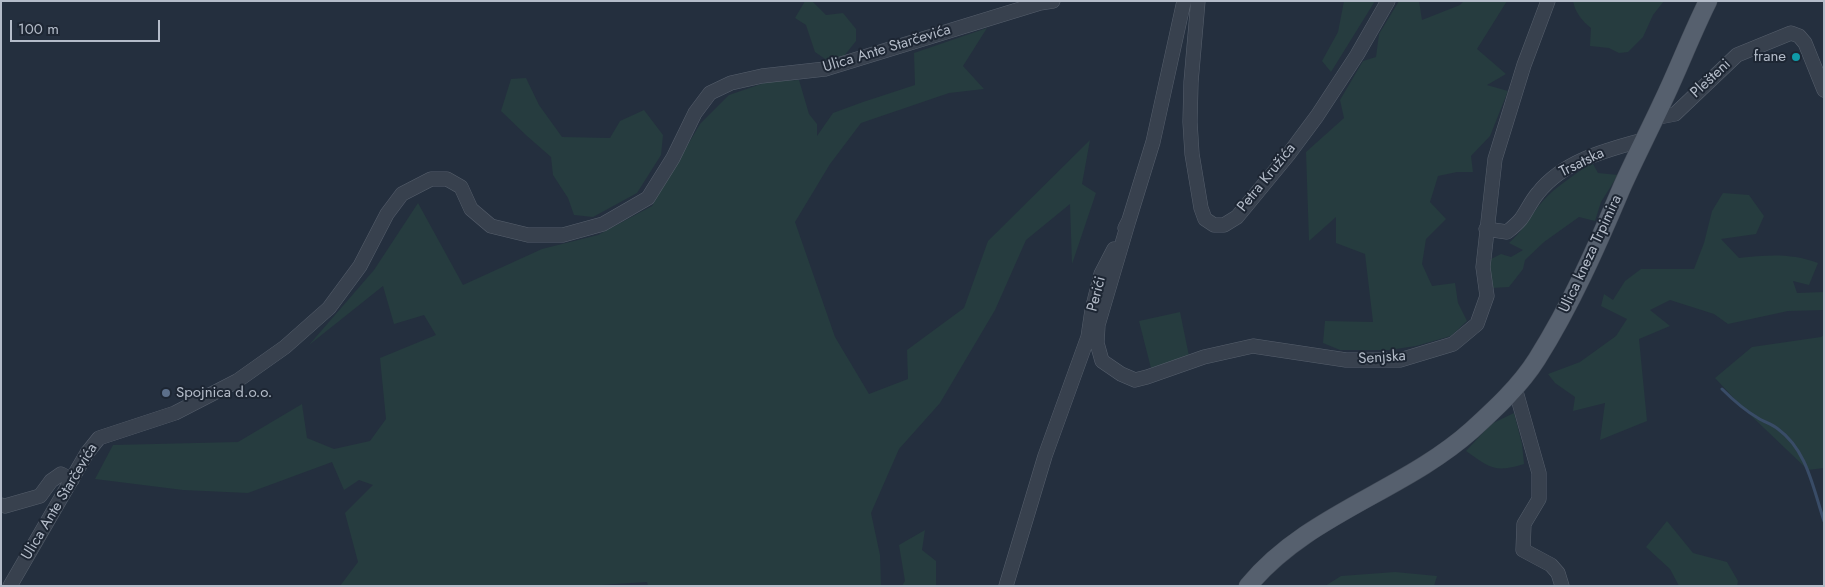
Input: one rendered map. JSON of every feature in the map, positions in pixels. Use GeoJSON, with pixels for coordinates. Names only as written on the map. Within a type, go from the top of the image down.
{"type":"FeatureCollection","features":[{"type":"Feature","properties":{"kind":"main road","name":"Ulica kneza Trpimira"},"geometry":{"type":"LineString","coordinates":[[1248,586],[1278,556],[1306,535],[1352,506],[1420,470],[1471,431],[1515,388],[1536,360],[1581,282],[1643,140],[1708,1]]}},
{"type":"Feature","properties":{"kind":"street","name":"Ulica Ante Starčevića"},"geometry":{"type":"LineString","coordinates":[[10,586],[87,453],[99,438],[175,413],[237,381],[285,346],[329,308],[360,266],[387,214],[402,194],[431,179],[447,179],[461,187],[471,209],[491,226],[528,235],[563,235],[603,224],[648,198],[673,158],[695,113],[710,93],[731,83],[762,76],[825,69],[1040,3],[1053,1]]}},
{"type":"Feature","properties":{"kind":"street","name":"Perići"},"geometry":{"type":"LineString","coordinates":[[1006,586],[1045,456],[1088,337],[1092,310],[1101,274],[1129,220],[1153,142],[1184,1]]}},
{"type":"Feature","properties":{"kind":"street","name":"Petra Kružića"},"geometry":{"type":"LineString","coordinates":[[1198,1],[1191,82],[1190,122],[1192,154],[1201,208],[1205,219],[1214,225],[1224,225],[1236,216],[1288,155],[1317,116],[1357,55],[1388,1]]}},
{"type":"Feature","properties":{"kind":"street","name":"Senjska"},"geometry":{"type":"LineString","coordinates":[[1129,220],[1098,326],[1097,343],[1102,361],[1121,374],[1135,380],[1204,357],[1253,346],[1346,360],[1400,360],[1453,344],[1477,324],[1486,296],[1483,267],[1495,159],[1524,65],[1548,1]]}},
{"type":"Feature","properties":{"kind":"street","name":"Plešteni"},"geometry":{"type":"LineString","coordinates":[[1654,118],[1675,114],[1736,55],[1791,33],[1799,36],[1805,43],[1824,90]]}},
{"type":"Feature","properties":{"kind":"street","name":"Trsatska"},"geometry":{"type":"LineString","coordinates":[[1486,229],[1507,232],[1521,218],[1537,193],[1554,176],[1579,161],[1643,140]]}},
{"type":"Feature","properties":{"kind":"street"},"geometry":{"type":"LineString","coordinates":[[1515,388],[1539,473],[1539,499],[1524,524],[1523,550],[1551,565],[1558,573],[1562,586]]}},
{"type":"Feature","properties":{"kind":"street"},"geometry":{"type":"LineString","coordinates":[[1,505],[5,506],[40,496],[51,481],[61,474],[72,480]]}},
{"type":"Feature","properties":{"kind":"green space"},"geometry":{"type":"Polygon","coordinates":[[[805,1],[812,1],[826,15],[843,13],[856,29],[856,41],[844,56],[828,61],[815,52],[806,25],[795,18],[805,1]]]}},
{"type":"Feature","properties":{"kind":"green space"},"geometry":{"type":"Polygon","coordinates":[[[1344,1],[1375,1],[1331,72],[1322,61],[1338,32],[1344,1]]]}},
{"type":"Feature","properties":{"kind":"green space"},"geometry":{"type":"Polygon","coordinates":[[[1399,1],[1419,1],[1422,20],[1460,5],[1464,1],[1507,1],[1477,49],[1506,74],[1487,85],[1508,91],[1490,136],[1471,156],[1473,172],[1457,172],[1438,176],[1430,202],[1446,219],[1426,239],[1422,264],[1432,286],[1455,283],[1458,303],[1467,321],[1451,336],[1416,346],[1389,350],[1340,350],[1323,343],[1325,321],[1373,322],[1365,254],[1336,243],[1336,217],[1309,241],[1306,152],[1344,118],[1340,100],[1363,61],[1376,57],[1379,34],[1399,1]]]}},
{"type":"Feature","properties":{"kind":"green space"},"geometry":{"type":"Polygon","coordinates":[[[1573,1],[1664,1],[1653,15],[1643,37],[1628,52],[1619,53],[1609,48],[1590,46],[1591,28],[1579,16],[1573,1]]]}},
{"type":"Feature","properties":{"kind":"green space"},"geometry":{"type":"Polygon","coordinates":[[[987,28],[963,66],[984,89],[949,93],[861,123],[830,164],[795,222],[835,337],[869,394],[908,379],[907,350],[964,308],[988,241],[1090,140],[1082,184],[1096,193],[1072,264],[1070,204],[1026,240],[995,310],[940,403],[899,449],[871,513],[880,555],[881,586],[648,586],[647,582],[585,586],[340,586],[358,562],[345,513],[373,485],[359,480],[344,490],[332,462],[248,493],[183,490],[95,479],[113,445],[238,442],[302,404],[307,438],[334,449],[370,441],[386,419],[380,358],[436,335],[424,315],[394,324],[383,286],[309,345],[374,270],[418,203],[463,285],[542,249],[598,235],[652,206],[700,124],[729,95],[770,81],[799,80],[809,114],[817,124],[817,136],[833,113],[915,85],[914,53],[987,28]]]}},
{"type":"Feature","properties":{"kind":"green space"},"geometry":{"type":"Polygon","coordinates":[[[526,78],[539,105],[562,137],[610,138],[620,121],[644,110],[663,135],[661,155],[637,193],[593,217],[574,215],[568,198],[553,175],[551,157],[501,111],[511,79],[526,78]]]}},
{"type":"Feature","properties":{"kind":"green space"},"geometry":{"type":"Polygon","coordinates":[[[1592,162],[1598,173],[1618,175],[1601,202],[1595,221],[1579,217],[1544,242],[1525,260],[1523,269],[1509,287],[1491,288],[1487,261],[1501,254],[1511,257],[1523,250],[1509,243],[1547,196],[1592,162]]]}},
{"type":"Feature","properties":{"kind":"green space"},"geometry":{"type":"Polygon","coordinates":[[[1723,193],[1749,195],[1764,216],[1756,234],[1721,239],[1739,258],[1789,256],[1818,263],[1809,285],[1793,281],[1797,293],[1824,292],[1824,310],[1788,311],[1728,324],[1714,314],[1670,300],[1650,310],[1670,326],[1639,339],[1647,421],[1600,440],[1605,403],[1573,411],[1575,397],[1555,383],[1548,374],[1580,362],[1616,336],[1627,319],[1601,306],[1604,294],[1613,300],[1625,281],[1641,269],[1694,269],[1704,243],[1712,211],[1723,193]]]}},
{"type":"Feature","properties":{"kind":"green space"},"geometry":{"type":"Polygon","coordinates":[[[1180,312],[1189,356],[1151,368],[1139,321],[1180,312]]]}},
{"type":"Feature","properties":{"kind":"green space"},"geometry":{"type":"Polygon","coordinates":[[[1824,335],[1824,468],[1808,470],[1744,409],[1715,378],[1752,347],[1824,335]]]}},
{"type":"Feature","properties":{"kind":"green space"},"geometry":{"type":"Polygon","coordinates":[[[1514,413],[1522,444],[1524,464],[1506,468],[1493,467],[1466,451],[1491,424],[1514,413]]]}},
{"type":"Feature","properties":{"kind":"green space"},"geometry":{"type":"Polygon","coordinates":[[[1667,521],[1693,553],[1727,562],[1738,581],[1737,586],[1679,586],[1670,569],[1646,547],[1667,521]]]}},
{"type":"Feature","properties":{"kind":"green space"},"geometry":{"type":"Polygon","coordinates":[[[925,530],[922,550],[936,561],[936,586],[902,586],[905,581],[899,545],[925,530]]]}},
{"type":"Feature","properties":{"kind":"green space"},"geometry":{"type":"Polygon","coordinates":[[[1395,572],[1437,576],[1434,586],[1325,586],[1341,576],[1395,572]]]}},
{"type":"Feature","properties":{"kind":"waterway"},"geometry":{"type":"LineString","coordinates":[[1722,389],[1748,412],[1778,429],[1796,448],[1808,470],[1824,521]]}},
{"type":"Feature","properties":{"kind":"place","name":"frane"},"geometry":{"type":"Point","coordinates":[1796,57]}},
{"type":"Feature","properties":{"kind":"place","name":"Spojnica d.o.o."},"geometry":{"type":"Point","coordinates":[166,393]}}]}
